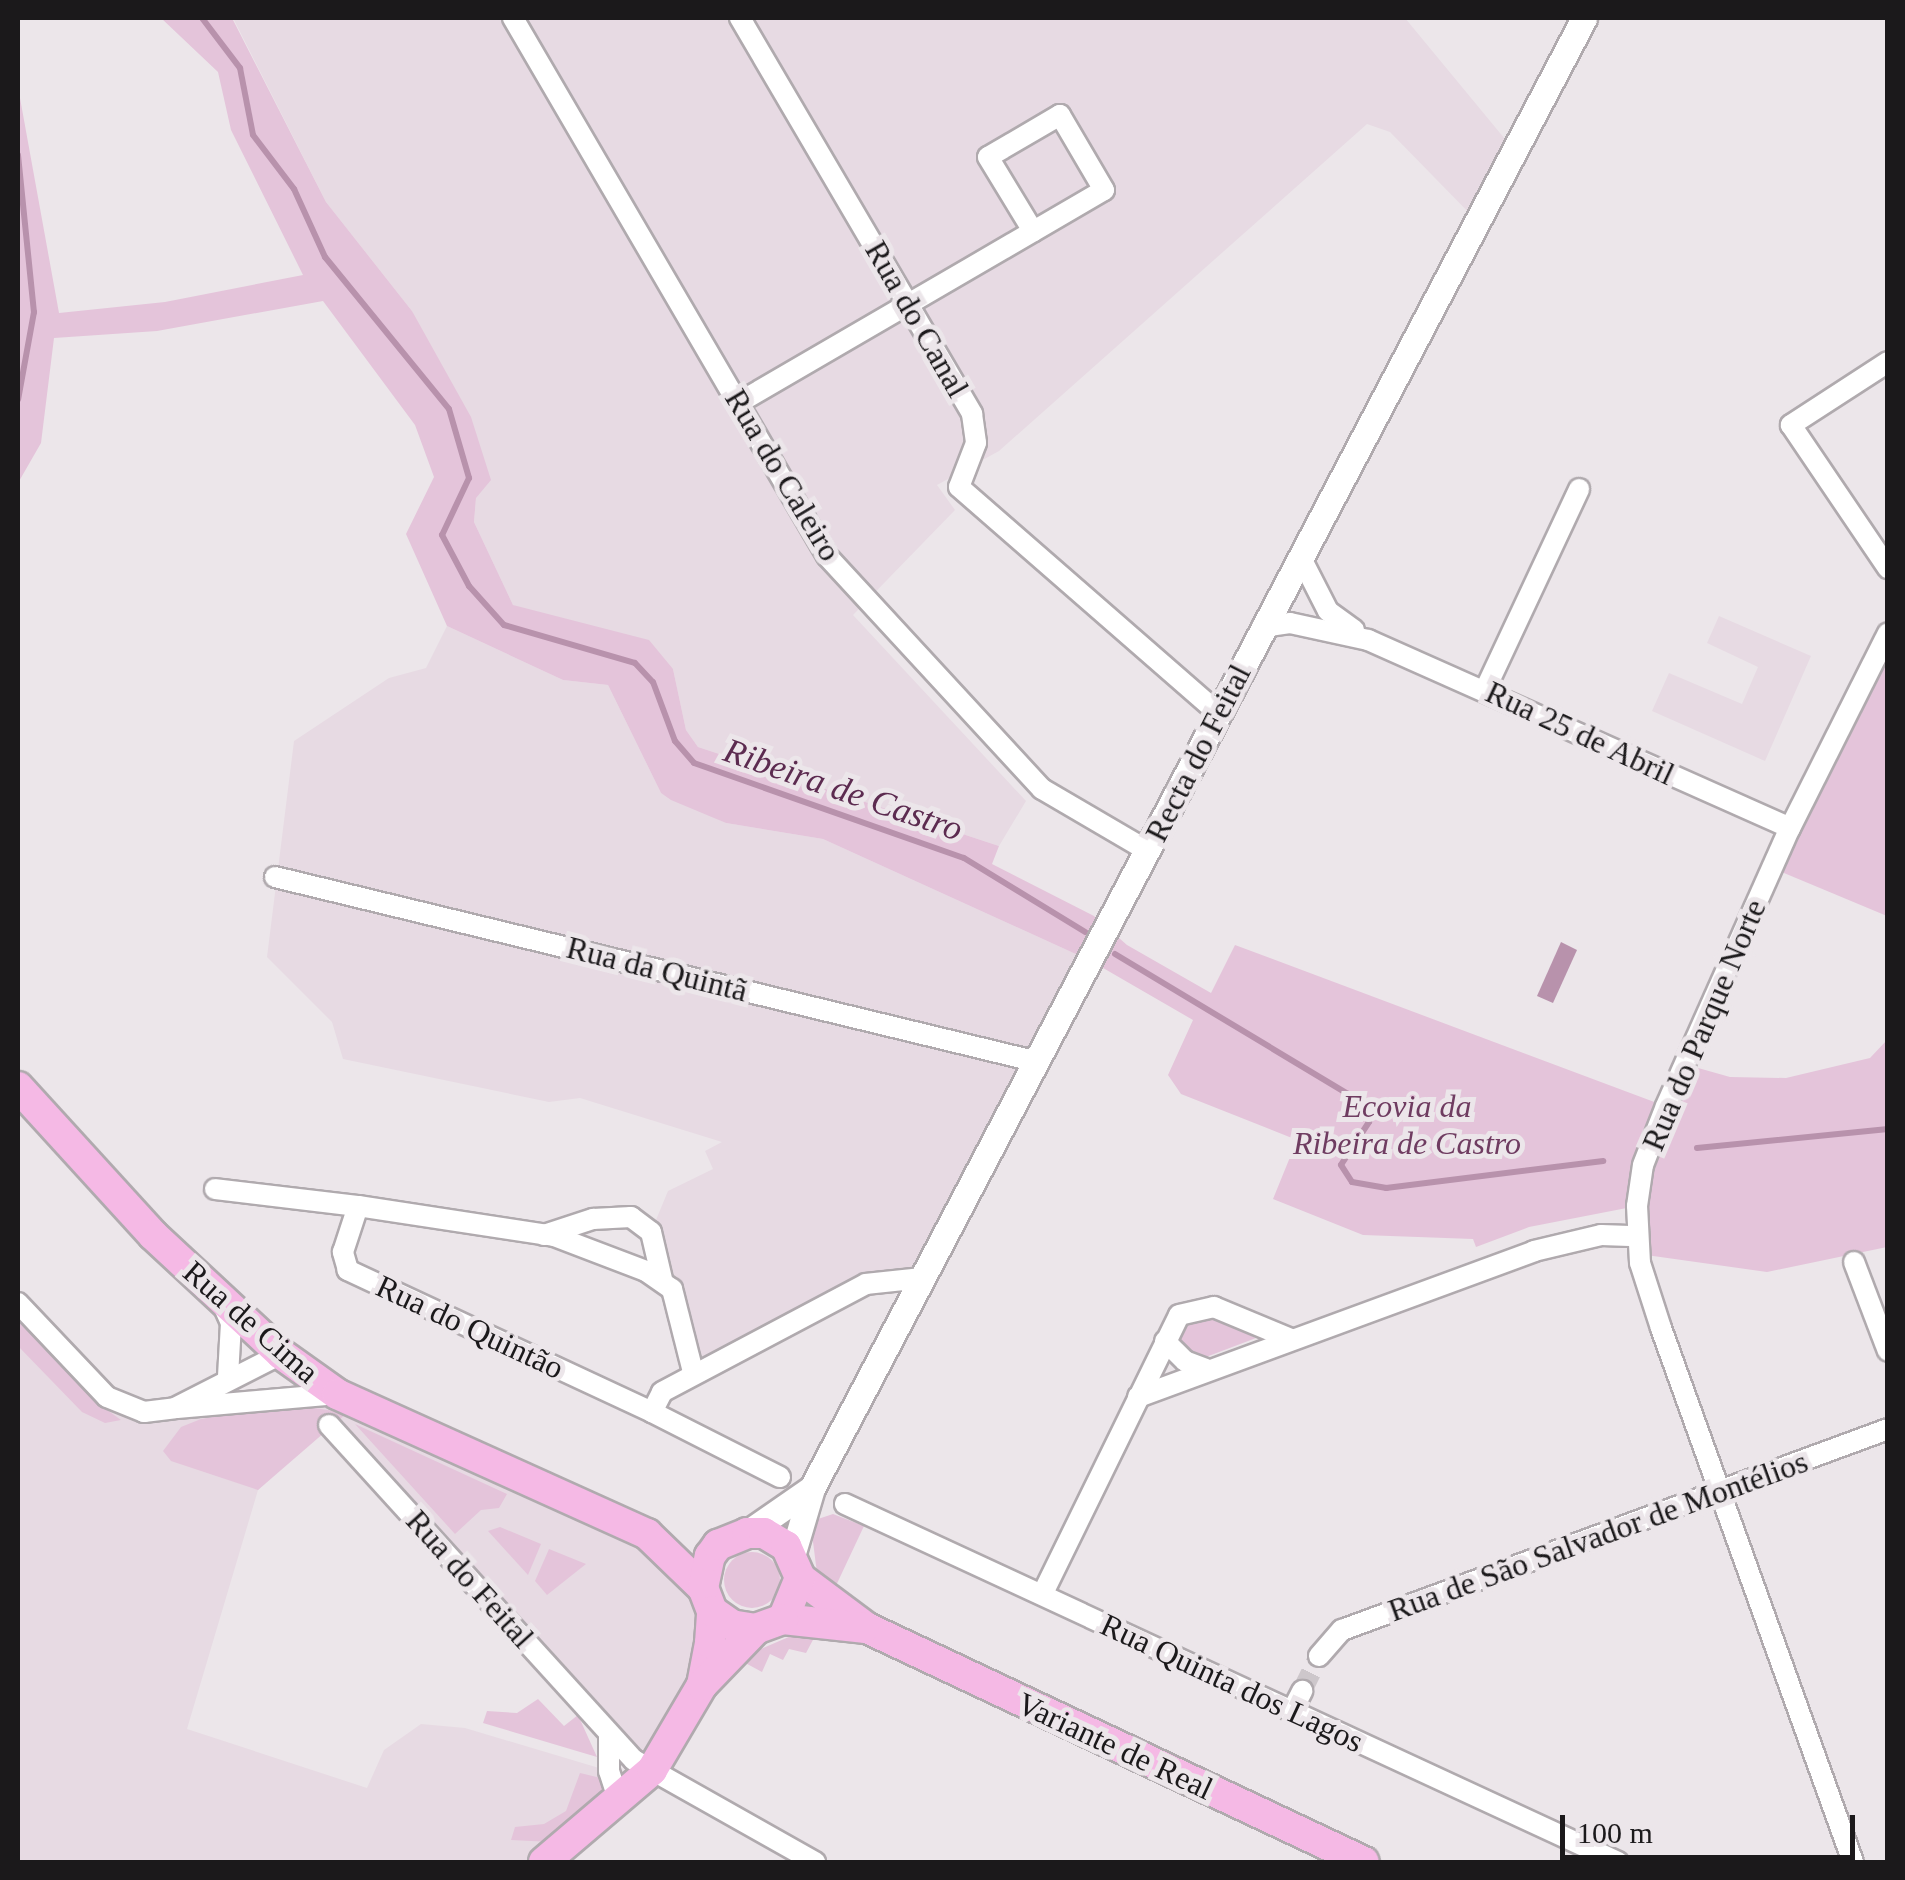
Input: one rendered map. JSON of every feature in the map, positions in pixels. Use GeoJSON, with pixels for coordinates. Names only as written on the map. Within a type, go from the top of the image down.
{"type":"FeatureCollection","features":[{"type":"Feature","properties":{"kind":"main road","name":"Rua de Cima"},"geometry":{"type":"LineString","coordinates":[[18,1087],[223,1304],[280,1354],[337,1394],[647,1534],[707,1600]]}},
{"type":"Feature","properties":{"kind":"main road","name":"Rua de Cima"},"geometry":{"type":"LineString","coordinates":[[647,1534],[739,1535]]}},
{"type":"Feature","properties":{"kind":"main road"},"geometry":{"type":"LineString","coordinates":[[739,1535],[776,1538],[796,1567]]}},
{"type":"Feature","properties":{"kind":"main road","name":"Recta do Feital"},"geometry":{"type":"LineString","coordinates":[[702,1685],[710,1556],[739,1535]]}},
{"type":"Feature","properties":{"kind":"main road","name":"Recta do Feital"},"geometry":{"type":"LineString","coordinates":[[544,1862],[652,1770],[702,1685],[769,1624],[796,1567]]}},
{"type":"Feature","properties":{"kind":"main road","name":"Variante de Real"},"geometry":{"type":"LineString","coordinates":[[796,1567],[866,1628],[1364,1862]]}},
{"type":"Feature","properties":{"kind":"main road"},"geometry":{"type":"LineString","coordinates":[[707,1600],[732,1625],[769,1624]]}},
{"type":"Feature","properties":{"kind":"main road","name":"Variante de Real"},"geometry":{"type":"LineString","coordinates":[[769,1624],[866,1628]]}},
{"type":"Feature","properties":{"kind":"street","name":"Rua do Caleiro"},"geometry":{"type":"LineString","coordinates":[[513,18],[827,556],[1042,789],[1148,852]]}},
{"type":"Feature","properties":{"kind":"street","name":"Rua do Canal"},"geometry":{"type":"LineString","coordinates":[[740,18],[972,414],[976,443],[959,487],[1218,712]]}},
{"type":"Feature","properties":{"kind":"street","name":"Recta do Feital"},"geometry":{"type":"LineString","coordinates":[[796,1567],[812,1488],[1148,852],[1577,22]]}},
{"type":"Feature","properties":{"kind":"street"},"geometry":{"type":"LineString","coordinates":[[740,402],[1104,190],[1060,115],[988,157],[1032,231]]}},
{"type":"Feature","properties":{"kind":"street"},"geometry":{"type":"LineString","coordinates":[[1888,362],[1791,425],[1888,568]]}},
{"type":"Feature","properties":{"kind":"street"},"geometry":{"type":"LineString","coordinates":[[1485,690],[1579,489]]}},
{"type":"Feature","properties":{"kind":"street","name":"Rua 25 de Abril"},"geometry":{"type":"LineString","coordinates":[[1301,558],[1328,611],[1368,640]]}},
{"type":"Feature","properties":{"kind":"street","name":"Rua 25 de Abril"},"geometry":{"type":"LineString","coordinates":[[1262,627],[1320,626],[1368,640],[1790,828]]}},
{"type":"Feature","properties":{"kind":"street","name":"Rua do Parque Norte"},"geometry":{"type":"LineString","coordinates":[[1853,1862],[1656,1312],[1637,1236],[1648,1150],[1790,828],[1888,634]]}},
{"type":"Feature","properties":{"kind":"street","name":"Rua da Quintã"},"geometry":{"type":"LineString","coordinates":[[275,878],[1038,1062]]}},
{"type":"Feature","properties":{"kind":"street"},"geometry":{"type":"LineString","coordinates":[[215,1189],[544,1235],[662,1279]]}},
{"type":"Feature","properties":{"kind":"street","name":"Rua do Quintão"},"geometry":{"type":"LineString","coordinates":[[358,1206],[343,1252],[348,1270],[652,1412],[780,1477]]}},
{"type":"Feature","properties":{"kind":"street"},"geometry":{"type":"LineString","coordinates":[[544,1235],[593,1220],[631,1217],[651,1232],[662,1279],[683,1314],[693,1372]]}},
{"type":"Feature","properties":{"kind":"street"},"geometry":{"type":"LineString","coordinates":[[1138,1396],[1534,1251],[1602,1235],[1637,1236]]}},
{"type":"Feature","properties":{"kind":"street"},"geometry":{"type":"LineString","coordinates":[[1854,1262],[1888,1351]]}},
{"type":"Feature","properties":{"kind":"street"},"geometry":{"type":"LineString","coordinates":[[652,1412],[662,1392],[693,1372],[866,1284],[922,1278]]}},
{"type":"Feature","properties":{"kind":"street"},"geometry":{"type":"LineString","coordinates":[[18,1303],[108,1397],[144,1412],[337,1394]]}},
{"type":"Feature","properties":{"kind":"street"},"geometry":{"type":"LineString","coordinates":[[223,1304],[231,1323],[228,1376]]}},
{"type":"Feature","properties":{"kind":"street"},"geometry":{"type":"LineString","coordinates":[[1043,1593],[1180,1315],[1214,1307],[1291,1340]]}},
{"type":"Feature","properties":{"kind":"street"},"geometry":{"type":"LineString","coordinates":[[1165,1342],[1185,1361],[1206,1369]]}},
{"type":"Feature","properties":{"kind":"street"},"geometry":{"type":"LineString","coordinates":[[175,1408],[228,1376],[280,1354]]}},
{"type":"Feature","properties":{"kind":"street","name":"Rua do Feital"},"geometry":{"type":"LineString","coordinates":[[329,1424],[609,1736],[652,1770],[814,1862]]}},
{"type":"Feature","properties":{"kind":"street","name":"Rua de São Salvador de Montélios"},"geometry":{"type":"LineString","coordinates":[[1319,1656],[1342,1630],[1888,1429]]}},
{"type":"Feature","properties":{"kind":"street","name":"Recta do Feital"},"geometry":{"type":"LineString","coordinates":[[739,1535],[812,1488]]}},
{"type":"Feature","properties":{"kind":"street","name":"Rua Quinta dos Lagos"},"geometry":{"type":"LineString","coordinates":[[845,1504],[1618,1862]]}},
{"type":"Feature","properties":{"kind":"street"},"geometry":{"type":"LineString","coordinates":[[1291,1713],[1302,1691]]}},
{"type":"Feature","properties":{"kind":"street"},"geometry":{"type":"LineString","coordinates":[[609,1736],[609,1771],[619,1802]]}},
{"type":"Feature","properties":{"kind":"shaded area"},"geometry":{"type":"Polygon","coordinates":[[[233,18],[1405,18],[1514,150],[1477,221],[1390,132],[1367,124],[999,451],[937,485],[955,510],[853,615],[1026,801],[999,846],[698,747],[686,730],[673,669],[513,605],[474,522],[476,498],[412,311],[326,202],[233,18]]]}},
{"type":"Feature","properties":{"kind":"shaded area"},"geometry":{"type":"Polygon","coordinates":[[[1719,616],[1811,656],[1765,761],[1652,711],[1669,673],[1742,704],[1758,667],[1707,643],[1719,616]]]}},
{"type":"Feature","properties":{"kind":"shaded area"},"geometry":{"type":"Polygon","coordinates":[[[447,626],[563,680],[608,685],[661,793],[726,823],[823,839],[1091,961],[922,1278],[894,1277],[693,1372],[651,1232],[668,1191],[713,1169],[705,1151],[722,1142],[580,1098],[549,1102],[343,1059],[332,1022],[267,957],[294,741],[389,678],[426,668],[447,626]]]}},
{"type":"Feature","properties":{"kind":"shaded area"},"geometry":{"type":"Polygon","coordinates":[[[1561,942],[1577,950],[1553,1003],[1537,996],[1561,942]]]}},
{"type":"Feature","properties":{"kind":"shaded area"},"geometry":{"type":"Polygon","coordinates":[[[18,1303],[127,1408],[305,1392],[679,1558],[710,1643],[652,1770],[329,1425],[258,1490],[187,1729],[367,1788],[384,1750],[421,1724],[465,1728],[609,1771],[612,1789],[544,1862],[18,1862],[18,1303]]]}},
{"type":"Feature","properties":{"kind":"green space","name":"Ecovia da Ribeira de Castro"},"geometry":{"type":"Polygon","coordinates":[[[161,18],[232,18],[326,202],[412,311],[471,417],[491,480],[476,498],[474,522],[513,605],[649,640],[673,669],[686,730],[698,747],[999,846],[992,864],[1094,916],[1127,945],[1211,993],[1235,945],[1665,1106],[1684,1064],[1730,1077],[1786,1078],[1870,1058],[1887,1040],[1887,1247],[1767,1272],[1639,1254],[1637,1206],[1529,1227],[1476,1247],[1473,1239],[1363,1235],[1273,1199],[1297,1140],[1181,1094],[1168,1075],[1193,1020],[1091,961],[823,839],[726,823],[671,800],[661,793],[608,685],[563,680],[447,626],[406,534],[434,477],[415,425],[323,301],[157,331],[54,338],[41,443],[18,483],[18,87],[59,313],[165,302],[303,275],[231,130],[218,72],[161,18]]]}},
{"type":"Feature","properties":{"kind":"green space"},"geometry":{"type":"Polygon","coordinates":[[[1887,633],[1887,916],[1772,868],[1887,633]]]}},
{"type":"Feature","properties":{"kind":"green space"},"geometry":{"type":"Polygon","coordinates":[[[1208,1316],[1256,1338],[1206,1357],[1188,1351],[1178,1334],[1185,1322],[1208,1316]]]}},
{"type":"Feature","properties":{"kind":"green space"},"geometry":{"type":"Polygon","coordinates":[[[18,1320],[99,1404],[121,1420],[105,1423],[82,1412],[18,1346],[18,1320]]]}},
{"type":"Feature","properties":{"kind":"green space"},"geometry":{"type":"Polygon","coordinates":[[[289,1404],[347,1413],[258,1490],[171,1461],[163,1451],[181,1427],[201,1419],[289,1404]]]}},
{"type":"Feature","properties":{"kind":"green space"},"geometry":{"type":"Polygon","coordinates":[[[355,1424],[507,1494],[499,1508],[481,1510],[455,1534],[355,1424]]]}},
{"type":"Feature","properties":{"kind":"green space"},"geometry":{"type":"Polygon","coordinates":[[[833,1514],[864,1526],[833,1592],[817,1573],[812,1534],[818,1519],[833,1514]]]}},
{"type":"Feature","properties":{"kind":"green space"},"geometry":{"type":"Polygon","coordinates":[[[500,1527],[541,1544],[528,1575],[488,1531],[500,1527]]]}},
{"type":"Feature","properties":{"kind":"green space"},"geometry":{"type":"Polygon","coordinates":[[[549,1549],[586,1564],[547,1595],[535,1581],[549,1549]]]}},
{"type":"Feature","properties":{"kind":"green space"},"geometry":{"type":"Polygon","coordinates":[[[752,1552],[772,1560],[780,1580],[772,1600],[752,1608],[732,1600],[724,1580],[732,1560],[752,1552]]]}},
{"type":"Feature","properties":{"kind":"green space"},"geometry":{"type":"Polygon","coordinates":[[[791,1636],[814,1638],[806,1653],[789,1649],[783,1660],[770,1654],[762,1672],[738,1659],[791,1636]]]}},
{"type":"Feature","properties":{"kind":"green space"},"geometry":{"type":"Polygon","coordinates":[[[538,1699],[564,1726],[578,1715],[597,1757],[483,1723],[487,1711],[517,1713],[538,1699]]]}},
{"type":"Feature","properties":{"kind":"green space"},"geometry":{"type":"Polygon","coordinates":[[[580,1773],[605,1779],[599,1797],[552,1842],[511,1840],[515,1827],[544,1824],[566,1811],[580,1773]]]}},
{"type":"Feature","properties":{"kind":"waterway","name":"Ribeira de Castro"},"geometry":{"type":"LineString","coordinates":[[202,18],[240,68],[253,135],[294,189],[325,257],[449,409],[469,478],[442,535],[469,586],[504,625],[635,663],[653,682],[675,741],[694,763],[964,858],[1085,932]]}},
{"type":"Feature","properties":{"kind":"waterway"},"geometry":{"type":"LineString","coordinates":[[18,155],[34,312],[18,400]]}},
{"type":"Feature","properties":{"kind":"waterway","name":"Ribeira de Castro"},"geometry":{"type":"LineString","coordinates":[[1115,954],[1348,1094],[1369,1122],[1341,1165],[1352,1182],[1386,1188],[1603,1161]]}},
{"type":"Feature","properties":{"kind":"waterway","name":"Ribeira de Castro"},"geometry":{"type":"LineString","coordinates":[[1697,1148],[1888,1129]]}},
{"type":"Feature","properties":{"kind":"tunnel"},"geometry":{"type":"LineString","coordinates":[[1302,1691],[1319,1656]]}}]}
